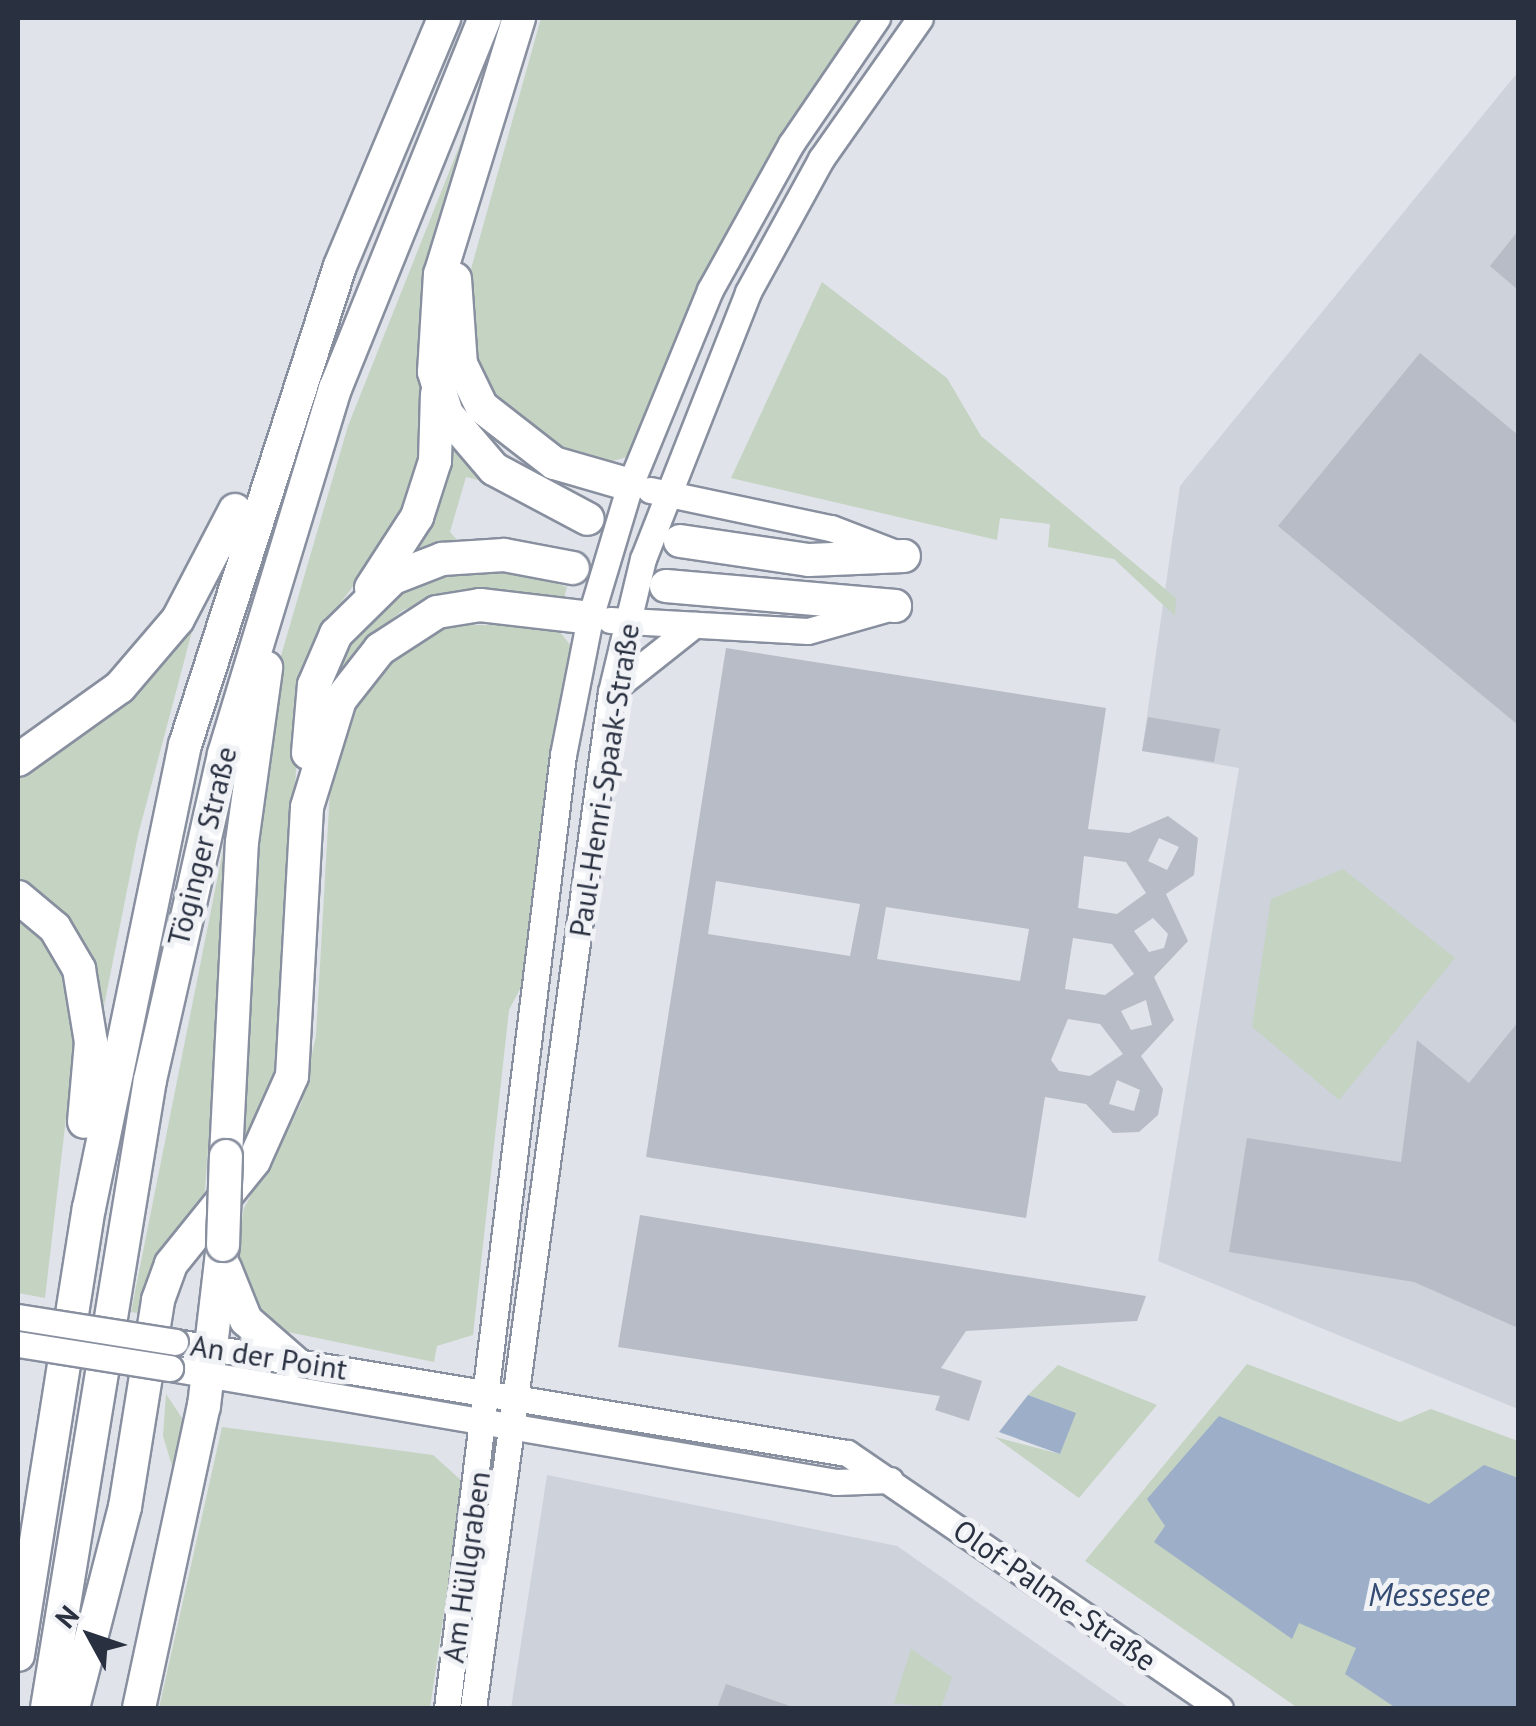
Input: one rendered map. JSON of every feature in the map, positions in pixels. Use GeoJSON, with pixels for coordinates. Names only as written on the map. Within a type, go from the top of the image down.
{"type":"FeatureCollection","features":[{"type":"Feature","properties":{"kind":"highway","name":"Töginger Straße"},"geometry":{"type":"LineString","coordinates":[[18,1655],[88,1208],[186,746],[286,419],[444,18]]}},
{"type":"Feature","properties":{"kind":"highway","name":"Töginger Straße"},"geometry":{"type":"LineString","coordinates":[[47,1708],[177,942],[269,590],[342,371],[485,18]]}},
{"type":"Feature","properties":{"kind":"highway"},"geometry":{"type":"LineString","coordinates":[[73,1708],[125,1507],[158,1300],[171,1264],[254,1160],[292,1076],[314,685],[361,602],[417,517],[435,462],[437,389],[430,329],[453,232],[520,18]]}},
{"type":"Feature","properties":{"kind":"highway"},"geometry":{"type":"LineString","coordinates":[[453,232],[460,364],[482,407],[554,463],[630,485]]}},
{"type":"Feature","properties":{"kind":"highway"},"geometry":{"type":"LineString","coordinates":[[437,389],[494,468],[588,519]]}},
{"type":"Feature","properties":{"kind":"highway"},"geometry":{"type":"LineString","coordinates":[[18,760],[120,687],[178,618],[286,419]]}},
{"type":"Feature","properties":{"kind":"highway"},"geometry":{"type":"LineString","coordinates":[[680,541],[809,560],[904,556]]}},
{"type":"Feature","properties":{"kind":"highway"},"geometry":{"type":"LineString","coordinates":[[361,602],[442,559],[504,555],[572,568]]}},
{"type":"Feature","properties":{"kind":"highway"},"geometry":{"type":"LineString","coordinates":[[666,586],[894,606]]}},
{"type":"Feature","properties":{"kind":"highway"},"geometry":{"type":"LineString","coordinates":[[138,1708],[208,1362],[222,1245],[242,842],[269,590]]}},
{"type":"Feature","properties":{"kind":"highway"},"geometry":{"type":"LineString","coordinates":[[307,808],[340,700],[380,649],[414,626],[480,604],[590,618]]}},
{"type":"Feature","properties":{"kind":"highway"},"geometry":{"type":"LineString","coordinates":[[18,898],[64,940],[84,988],[90,1073],[80,1153],[88,1208]]}},
{"type":"Feature","properties":{"kind":"highway"},"geometry":{"type":"LineString","coordinates":[[222,1245],[231,1299],[294,1362]]}},
{"type":"Feature","properties":{"kind":"main road","name":"Paul-Henri-Spaak-Straße"},"geometry":{"type":"LineString","coordinates":[[485,1426],[547,889],[590,618],[630,485],[710,290],[791,144],[876,18]]}},
{"type":"Feature","properties":{"kind":"main road","name":"Paul-Henri-Spaak-Straße"},"geometry":{"type":"LineString","coordinates":[[515,1430],[611,692],[627,622],[664,494],[766,258],[856,104],[920,18]]}},
{"type":"Feature","properties":{"kind":"main road"},"geometry":{"type":"LineString","coordinates":[[630,485],[831,528],[904,556]]}},
{"type":"Feature","properties":{"kind":"main road"},"geometry":{"type":"LineString","coordinates":[[590,618],[808,631],[894,606]]}},
{"type":"Feature","properties":{"kind":"main road"},"geometry":{"type":"LineString","coordinates":[[611,692],[694,625]]}},
{"type":"Feature","properties":{"kind":"main road"},"geometry":{"type":"LineString","coordinates":[[547,889],[584,894]]}},
{"type":"Feature","properties":{"kind":"main road","name":"An der Point"},"geometry":{"type":"LineString","coordinates":[[18,1316],[173,1355],[515,1430]]}},
{"type":"Feature","properties":{"kind":"main road","name":"An der Point"},"geometry":{"type":"LineString","coordinates":[[18,1344],[173,1355]]}},
{"type":"Feature","properties":{"kind":"main road","name":"An der Point"},"geometry":{"type":"LineString","coordinates":[[208,1362],[294,1362],[520,1398]]}},
{"type":"Feature","properties":{"kind":"main road","name":"Olof-Palme-Straße"},"geometry":{"type":"LineString","coordinates":[[520,1398],[847,1453],[1220,1708]]}},
{"type":"Feature","properties":{"kind":"main road","name":"Am Hüllgraben"},"geometry":{"type":"LineString","coordinates":[[447,1708],[485,1426]]}},
{"type":"Feature","properties":{"kind":"main road"},"geometry":{"type":"LineString","coordinates":[[515,1430],[836,1482],[890,1480]]}},
{"type":"Feature","properties":{"kind":"main road","name":"Am Hüllgraben"},"geometry":{"type":"LineString","coordinates":[[474,1708],[515,1430]]}},
{"type":"Feature","properties":{"kind":"shaded area"},"geometry":{"type":"Polygon","coordinates":[[[1518,72],[1518,1409],[1158,1261],[1239,768],[1142,751],[1180,486],[1518,72]]]}},
{"type":"Feature","properties":{"kind":"shaded area"},"geometry":{"type":"Polygon","coordinates":[[[547,1475],[897,1546],[1129,1708],[511,1708],[547,1475]]]}},
{"type":"Feature","properties":{"kind":"green space"},"geometry":{"type":"Polygon","coordinates":[[[541,18],[863,18],[735,217],[627,457],[605,463],[571,456],[500,409],[472,352],[466,287],[541,18]]]}},
{"type":"Feature","properties":{"kind":"green space"},"geometry":{"type":"Polygon","coordinates":[[[492,64],[419,314],[420,471],[407,513],[328,620],[298,722],[283,1065],[259,1131],[241,1148],[249,902],[269,697],[348,426],[492,64]]]}},
{"type":"Feature","properties":{"kind":"green space"},"geometry":{"type":"Polygon","coordinates":[[[822,282],[947,378],[981,436],[1176,598],[1175,616],[1114,559],[1048,547],[1050,524],[1000,518],[997,540],[731,478],[822,282]]]}},
{"type":"Feature","properties":{"kind":"green space"},"geometry":{"type":"Polygon","coordinates":[[[445,427],[490,483],[466,477],[450,532],[458,541],[403,558],[445,427]]]}},
{"type":"Feature","properties":{"kind":"green space"},"geometry":{"type":"Polygon","coordinates":[[[515,571],[567,587],[564,598],[453,593],[403,610],[361,644],[330,686],[339,653],[371,608],[432,574],[515,571]]]}},
{"type":"Feature","properties":{"kind":"green space"},"geometry":{"type":"Polygon","coordinates":[[[199,605],[138,835],[103,1011],[95,970],[62,910],[18,883],[18,774],[199,605]]]}},
{"type":"Feature","properties":{"kind":"green space"},"geometry":{"type":"Polygon","coordinates":[[[445,625],[554,625],[572,647],[521,987],[509,1010],[473,1335],[437,1346],[434,1362],[288,1332],[254,1310],[234,1265],[244,1208],[301,1104],[316,1036],[330,790],[344,715],[381,661],[445,625]]]}},
{"type":"Feature","properties":{"kind":"green space"},"geometry":{"type":"Polygon","coordinates":[[[233,800],[204,1203],[177,1229],[143,1314],[131,1312],[233,800]]]}},
{"type":"Feature","properties":{"kind":"green space"},"geometry":{"type":"Polygon","coordinates":[[[1343,869],[1455,958],[1339,1100],[1252,1027],[1271,899],[1343,869]]]}},
{"type":"Feature","properties":{"kind":"green space"},"geometry":{"type":"Polygon","coordinates":[[[18,912],[48,932],[69,975],[76,1032],[45,1298],[18,1293],[18,912]]]}},
{"type":"Feature","properties":{"kind":"green space","name":"Messesee"},"geometry":{"type":"Polygon","coordinates":[[[1247,1364],[1400,1422],[1431,1409],[1518,1441],[1518,1708],[1298,1708],[1085,1561],[1247,1364]]]}},
{"type":"Feature","properties":{"kind":"green space"},"geometry":{"type":"Polygon","coordinates":[[[1058,1365],[1157,1405],[1079,1498],[995,1437],[1060,1454],[1075,1413],[1028,1395],[1058,1365]]]}},
{"type":"Feature","properties":{"kind":"green space"},"geometry":{"type":"Polygon","coordinates":[[[166,1394],[188,1427],[176,1479],[163,1436],[166,1394]]]}},
{"type":"Feature","properties":{"kind":"green space"},"geometry":{"type":"Polygon","coordinates":[[[222,1427],[433,1455],[463,1482],[430,1708],[159,1708],[222,1427]]]}},
{"type":"Feature","properties":{"kind":"green space"},"geometry":{"type":"Polygon","coordinates":[[[911,1649],[952,1677],[941,1708],[894,1703],[911,1649]]]}},
{"type":"Feature","properties":{"kind":"water"},"geometry":{"type":"Polygon","coordinates":[[[1028,1395],[1076,1413],[1060,1454],[999,1432],[1028,1395]]]}},
{"type":"Feature","properties":{"kind":"water","name":"Messesee"},"geometry":{"type":"Polygon","coordinates":[[[1219,1416],[1429,1504],[1484,1465],[1518,1478],[1518,1708],[1396,1708],[1345,1674],[1356,1648],[1299,1623],[1292,1639],[1154,1542],[1165,1526],[1147,1499],[1219,1416]]]}},
{"type":"Feature","properties":{"kind":"building"},"geometry":{"type":"Polygon","coordinates":[[[1518,231],[1518,290],[1490,266],[1518,231]]]}},
{"type":"Feature","properties":{"kind":"building"},"geometry":{"type":"Polygon","coordinates":[[[1420,353],[1518,435],[1518,725],[1278,526],[1420,353]]]}},
{"type":"Feature","properties":{"kind":"building"},"geometry":{"type":"Polygon","coordinates":[[[726,648],[1106,708],[1088,829],[1129,833],[1168,816],[1198,838],[1194,875],[1166,894],[1188,941],[1154,977],[1174,1020],[1141,1056],[1163,1089],[1158,1115],[1139,1132],[1113,1133],[1086,1104],[1045,1097],[1026,1218],[646,1157],[726,648]],[[1159,838],[1148,861],[1167,870],[1179,847],[1159,838]],[[1084,856],[1078,908],[1117,914],[1146,893],[1126,862],[1084,856]],[[716,881],[708,934],[850,956],[860,904],[716,881]],[[886,907],[877,959],[1020,981],[1029,929],[886,907]],[[1153,918],[1134,931],[1149,952],[1164,948],[1168,934],[1153,918]],[[1073,938],[1065,989],[1105,995],[1134,974],[1112,944],[1073,938]],[[1146,1000],[1121,1011],[1131,1030],[1152,1025],[1146,1000]],[[1068,1019],[1051,1060],[1059,1071],[1090,1076],[1123,1054],[1100,1024],[1068,1019]],[[1117,1080],[1109,1104],[1134,1111],[1140,1090],[1117,1080]]]}},
{"type":"Feature","properties":{"kind":"building"},"geometry":{"type":"Polygon","coordinates":[[[1148,717],[1220,729],[1214,762],[1142,751],[1148,717]]]}},
{"type":"Feature","properties":{"kind":"building"},"geometry":{"type":"Polygon","coordinates":[[[1518,1022],[1518,1328],[1414,1282],[1229,1252],[1247,1138],[1401,1162],[1417,1040],[1469,1083],[1518,1022]]]}},
{"type":"Feature","properties":{"kind":"building"},"geometry":{"type":"Polygon","coordinates":[[[640,1215],[1146,1296],[1137,1321],[966,1331],[941,1368],[982,1381],[969,1421],[935,1410],[940,1396],[618,1347],[640,1215]]]}},
{"type":"Feature","properties":{"kind":"building"},"geometry":{"type":"Polygon","coordinates":[[[726,1684],[790,1706],[717,1708],[726,1684]]]}}]}
